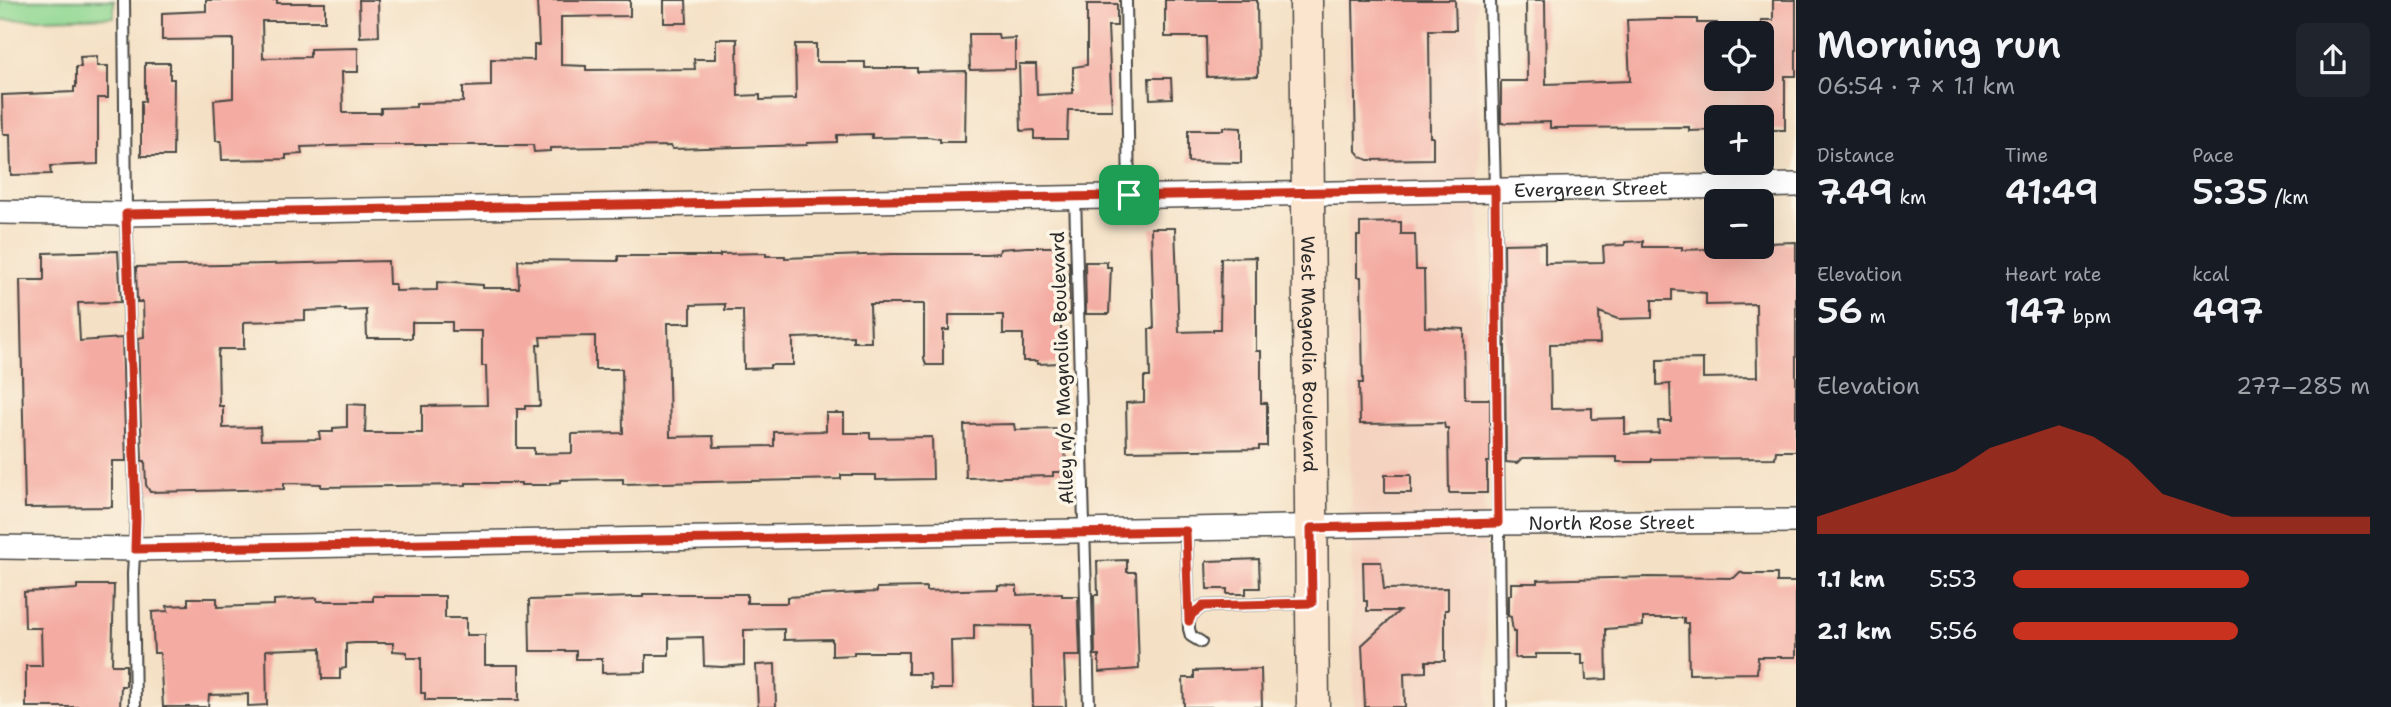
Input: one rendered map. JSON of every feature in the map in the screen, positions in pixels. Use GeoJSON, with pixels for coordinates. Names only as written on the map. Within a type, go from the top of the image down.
{"type":"FeatureCollection","features":[{"type":"Feature","properties":{"kind":"main road","name":"West Magnolia Boulevard"},"geometry":{"type":"LineString","coordinates":[[1306,0],[1313,707]]}},
{"type":"Feature","properties":{"kind":"street","name":"Evergreen Street"},"geometry":{"type":"LineString","coordinates":[[0,212],[126,214],[1796,185]]}},
{"type":"Feature","properties":{"kind":"street","name":"North Rose Street"},"geometry":{"type":"LineString","coordinates":[[0,547],[135,549],[1498,523],[1796,521]]}},
{"type":"Feature","properties":{"kind":"lane"},"geometry":{"type":"LineString","coordinates":[[124,0],[126,214],[136,518],[135,707]]}},
{"type":"Feature","properties":{"kind":"lane"},"geometry":{"type":"LineString","coordinates":[[1126,0],[1129,195]]}},
{"type":"Feature","properties":{"kind":"lane"},"geometry":{"type":"LineString","coordinates":[[1490,0],[1501,707]]}},
{"type":"Feature","properties":{"kind":"lane","name":"Alley n/o Magnolia Boulevard"},"geometry":{"type":"LineString","coordinates":[[1075,196],[1089,707]]}},
{"type":"Feature","properties":{"kind":"lane"},"geometry":{"type":"LineString","coordinates":[[1186,531],[1191,636],[1201,642]]}},
{"type":"Feature","properties":{"kind":"lane"},"geometry":{"type":"LineString","coordinates":[[1189,621],[1192,614],[1203,606],[1312,603]]}},
{"type":"Feature","properties":{"kind":"shaded area"},"geometry":{"type":"Polygon","coordinates":[[[1344,0],[1477,0],[1487,707],[1354,707],[1344,0]]]}},
{"type":"Feature","properties":{"kind":"green space"},"geometry":{"type":"Polygon","coordinates":[[[0,0],[114,0],[114,17],[0,20],[0,0]]]}},
{"type":"Feature","properties":{"kind":"building"},"geometry":{"type":"Polygon","coordinates":[[[206,0],[325,3],[325,21],[262,21],[263,58],[310,57],[310,49],[358,48],[358,72],[342,72],[343,113],[381,113],[381,108],[416,107],[416,103],[463,102],[463,87],[491,86],[491,59],[534,60],[534,45],[539,45],[537,0],[630,0],[630,16],[561,17],[561,65],[586,66],[586,70],[695,69],[694,59],[716,59],[716,39],[737,39],[738,96],[760,95],[760,100],[796,99],[795,44],[816,44],[816,62],[865,62],[865,68],[917,68],[917,72],[966,71],[965,142],[940,142],[940,139],[928,137],[872,138],[872,134],[837,135],[837,142],[807,145],[672,149],[671,146],[550,148],[550,151],[534,152],[533,145],[361,145],[301,147],[302,154],[286,155],[286,159],[222,160],[221,141],[216,141],[214,100],[233,98],[233,39],[162,40],[162,13],[206,11],[206,0]]]}},
{"type":"Feature","properties":{"kind":"building"},"geometry":{"type":"Polygon","coordinates":[[[359,0],[378,0],[379,36],[360,37],[359,0]]]}},
{"type":"Feature","properties":{"kind":"building"},"geometry":{"type":"Polygon","coordinates":[[[664,0],[686,0],[687,23],[664,23],[664,0]]]}},
{"type":"Feature","properties":{"kind":"building"},"geometry":{"type":"Polygon","coordinates":[[[1165,0],[1257,0],[1258,76],[1207,77],[1206,37],[1165,37],[1165,0]]]}},
{"type":"Feature","properties":{"kind":"building"},"geometry":{"type":"Polygon","coordinates":[[[1353,0],[1455,0],[1456,30],[1429,30],[1430,137],[1433,137],[1433,159],[1368,160],[1356,151],[1353,0]]]}},
{"type":"Feature","properties":{"kind":"building"},"geometry":{"type":"Polygon","coordinates":[[[1526,0],[1545,0],[1546,84],[1630,81],[1627,20],[1697,19],[1697,23],[1704,23],[1704,91],[1774,91],[1774,21],[1761,20],[1773,20],[1773,0],[1796,0],[1796,76],[1785,76],[1785,130],[1774,130],[1774,105],[1704,105],[1704,130],[1689,131],[1689,127],[1550,128],[1550,122],[1501,123],[1501,81],[1527,81],[1526,0]]]}},
{"type":"Feature","properties":{"kind":"building"},"geometry":{"type":"Polygon","coordinates":[[[1087,4],[1117,4],[1117,26],[1108,26],[1112,110],[1068,110],[1067,139],[1034,139],[1034,130],[1021,131],[1019,64],[1036,64],[1037,95],[1073,93],[1073,67],[1087,65],[1087,4]]]}},
{"type":"Feature","properties":{"kind":"building"},"geometry":{"type":"Polygon","coordinates":[[[969,34],[998,34],[999,39],[1015,38],[1015,69],[970,70],[969,34]]]}},
{"type":"Feature","properties":{"kind":"building"},"geometry":{"type":"Polygon","coordinates":[[[97,56],[97,66],[108,66],[108,98],[98,98],[98,164],[50,166],[51,174],[11,175],[10,134],[3,134],[2,95],[74,92],[76,67],[81,67],[80,57],[97,56]]]}},
{"type":"Feature","properties":{"kind":"building"},"geometry":{"type":"Polygon","coordinates":[[[145,63],[170,63],[170,79],[174,79],[173,156],[141,156],[141,101],[145,101],[145,63]]]}},
{"type":"Feature","properties":{"kind":"building"},"geometry":{"type":"Polygon","coordinates":[[[1149,78],[1171,78],[1172,98],[1150,99],[1149,78]]]}},
{"type":"Feature","properties":{"kind":"building"},"geometry":{"type":"Polygon","coordinates":[[[1223,127],[1241,128],[1241,163],[1188,162],[1188,130],[1223,130],[1223,127]]]}},
{"type":"Feature","properties":{"kind":"building"},"geometry":{"type":"Polygon","coordinates":[[[1401,222],[1401,234],[1415,234],[1416,270],[1424,270],[1425,327],[1464,329],[1465,399],[1490,399],[1487,493],[1449,493],[1448,428],[1445,428],[1444,423],[1360,424],[1359,383],[1363,383],[1361,277],[1357,277],[1357,236],[1360,236],[1360,223],[1401,222]]]}},
{"type":"Feature","properties":{"kind":"building"},"geometry":{"type":"Polygon","coordinates":[[[1151,228],[1175,228],[1179,332],[1220,329],[1221,258],[1256,257],[1256,351],[1261,351],[1261,403],[1267,403],[1267,446],[1259,446],[1259,449],[1127,451],[1126,403],[1144,402],[1144,377],[1150,377],[1149,329],[1154,329],[1151,228]]]}},
{"type":"Feature","properties":{"kind":"building"},"geometry":{"type":"Polygon","coordinates":[[[1643,241],[1643,247],[1704,249],[1704,259],[1774,259],[1774,243],[1796,242],[1796,451],[1776,451],[1775,458],[1651,459],[1651,462],[1617,462],[1617,457],[1522,458],[1517,463],[1506,462],[1504,244],[1545,243],[1545,263],[1604,262],[1603,246],[1625,245],[1625,242],[1643,241]],[[1672,290],[1672,300],[1652,300],[1652,318],[1618,319],[1599,312],[1600,343],[1550,344],[1551,409],[1592,408],[1592,419],[1625,418],[1625,434],[1659,433],[1658,421],[1671,421],[1670,384],[1657,385],[1657,360],[1703,359],[1703,378],[1757,377],[1756,304],[1706,305],[1706,293],[1672,290]]]}},
{"type":"Feature","properties":{"kind":"building"},"geometry":{"type":"Polygon","coordinates":[[[1059,247],[1059,262],[1069,262],[1070,315],[1061,315],[1061,363],[1037,364],[1037,361],[1023,361],[1023,334],[1003,334],[1003,315],[949,315],[949,330],[943,330],[943,365],[926,365],[924,304],[870,304],[871,342],[853,342],[853,336],[793,338],[793,365],[770,365],[770,368],[744,369],[743,310],[725,310],[725,304],[691,305],[691,323],[668,323],[670,437],[713,436],[714,447],[774,446],[774,432],[826,431],[826,413],[844,413],[844,433],[870,433],[870,438],[932,437],[933,479],[876,480],[876,475],[841,475],[841,479],[623,484],[623,479],[561,480],[550,485],[466,483],[321,487],[321,484],[284,483],[284,489],[150,492],[146,485],[145,461],[142,461],[138,338],[144,337],[143,302],[137,302],[136,267],[388,261],[389,284],[395,284],[395,291],[437,290],[437,282],[483,285],[483,288],[519,288],[518,260],[618,261],[618,256],[766,253],[766,256],[785,258],[987,254],[999,253],[1000,249],[1059,247]],[[366,310],[305,311],[305,320],[244,322],[244,349],[219,349],[218,354],[219,406],[223,406],[223,428],[260,427],[261,440],[320,439],[319,432],[333,432],[333,428],[347,427],[347,404],[366,405],[365,433],[422,433],[422,406],[487,405],[486,366],[482,366],[482,331],[452,331],[452,322],[412,322],[412,338],[367,338],[366,310]],[[595,336],[540,337],[541,345],[537,345],[540,406],[517,409],[517,448],[534,448],[534,454],[572,453],[572,434],[623,433],[622,369],[595,369],[595,336]]]}},
{"type":"Feature","properties":{"kind":"building"},"geometry":{"type":"Polygon","coordinates":[[[118,251],[121,302],[78,303],[80,341],[122,338],[126,461],[112,461],[112,507],[25,508],[20,280],[44,280],[44,253],[118,251]]]}},
{"type":"Feature","properties":{"kind":"building"},"geometry":{"type":"Polygon","coordinates":[[[1085,262],[1107,262],[1107,267],[1111,267],[1109,314],[1086,314],[1085,262]]]}},
{"type":"Feature","properties":{"kind":"building"},"geometry":{"type":"Polygon","coordinates":[[[1014,424],[1015,430],[1063,429],[1066,472],[1053,472],[1053,476],[966,478],[964,425],[1014,424]]]}},
{"type":"Feature","properties":{"kind":"building"},"geometry":{"type":"Polygon","coordinates":[[[1385,475],[1411,475],[1411,493],[1385,493],[1385,475]]]}},
{"type":"Feature","properties":{"kind":"building"},"geometry":{"type":"Polygon","coordinates":[[[1259,559],[1260,588],[1246,588],[1246,594],[1227,594],[1227,589],[1207,589],[1206,562],[1259,559]]]}},
{"type":"Feature","properties":{"kind":"building"},"geometry":{"type":"Polygon","coordinates":[[[1127,560],[1127,572],[1136,572],[1139,669],[1099,672],[1099,655],[1095,655],[1094,595],[1098,595],[1097,561],[1127,560]]]}},
{"type":"Feature","properties":{"kind":"building"},"geometry":{"type":"Polygon","coordinates":[[[1363,562],[1381,562],[1384,589],[1448,588],[1445,661],[1426,661],[1426,672],[1404,673],[1405,707],[1365,707],[1362,645],[1399,611],[1367,611],[1367,601],[1364,601],[1363,562]]]}},
{"type":"Feature","properties":{"kind":"building"},"geometry":{"type":"Polygon","coordinates":[[[1740,572],[1777,574],[1777,582],[1796,582],[1796,657],[1758,657],[1757,673],[1689,674],[1688,623],[1684,623],[1684,618],[1643,618],[1643,626],[1606,629],[1607,679],[1586,680],[1582,654],[1536,654],[1536,658],[1515,658],[1515,632],[1511,617],[1508,616],[1511,583],[1648,577],[1734,578],[1740,572]]]}},
{"type":"Feature","properties":{"kind":"building"},"geometry":{"type":"Polygon","coordinates":[[[77,585],[114,585],[112,665],[126,665],[126,686],[121,686],[120,707],[26,707],[26,666],[42,666],[41,628],[25,628],[24,592],[77,589],[77,585]]]}},
{"type":"Feature","properties":{"kind":"building"},"geometry":{"type":"Polygon","coordinates":[[[998,585],[1017,586],[1017,595],[1062,593],[1062,596],[1078,596],[1080,656],[1064,656],[1066,707],[1033,707],[1031,626],[974,625],[974,640],[951,641],[952,689],[931,689],[930,674],[908,674],[908,652],[854,652],[854,655],[832,656],[832,639],[784,640],[784,629],[744,630],[744,665],[722,667],[704,666],[703,637],[669,638],[669,655],[646,655],[646,672],[602,673],[602,659],[576,659],[576,651],[530,651],[529,600],[643,597],[643,594],[747,594],[747,603],[787,603],[787,597],[877,592],[877,588],[926,587],[926,591],[998,589],[998,585]]]}},
{"type":"Feature","properties":{"kind":"building"},"geometry":{"type":"Polygon","coordinates":[[[373,596],[445,596],[445,618],[466,618],[466,635],[485,635],[485,665],[519,665],[519,700],[425,700],[425,693],[421,693],[421,658],[407,658],[407,652],[393,651],[393,643],[355,643],[346,644],[346,668],[340,669],[340,679],[322,679],[321,648],[266,650],[267,705],[248,706],[248,694],[209,695],[208,707],[163,707],[160,653],[154,653],[152,612],[168,611],[167,606],[188,605],[188,598],[217,598],[217,607],[274,605],[274,600],[317,598],[317,601],[373,601],[373,596]]]}},
{"type":"Feature","properties":{"kind":"building"},"geometry":{"type":"Polygon","coordinates":[[[775,664],[776,707],[758,707],[756,665],[775,664]]]}},
{"type":"Feature","properties":{"kind":"building"},"geometry":{"type":"Polygon","coordinates":[[[1261,669],[1262,707],[1184,707],[1183,678],[1194,678],[1194,671],[1261,669]]]}},
{"type":"Feature","properties":{"kind":"route"},"geometry":{"type":"LineString","coordinates":[[1495,189],[1498,523],[1311,528],[1312,603],[1203,606],[1192,614],[1189,621],[1186,531],[135,549],[126,214],[1129,195],[1495,189]]}}]}
